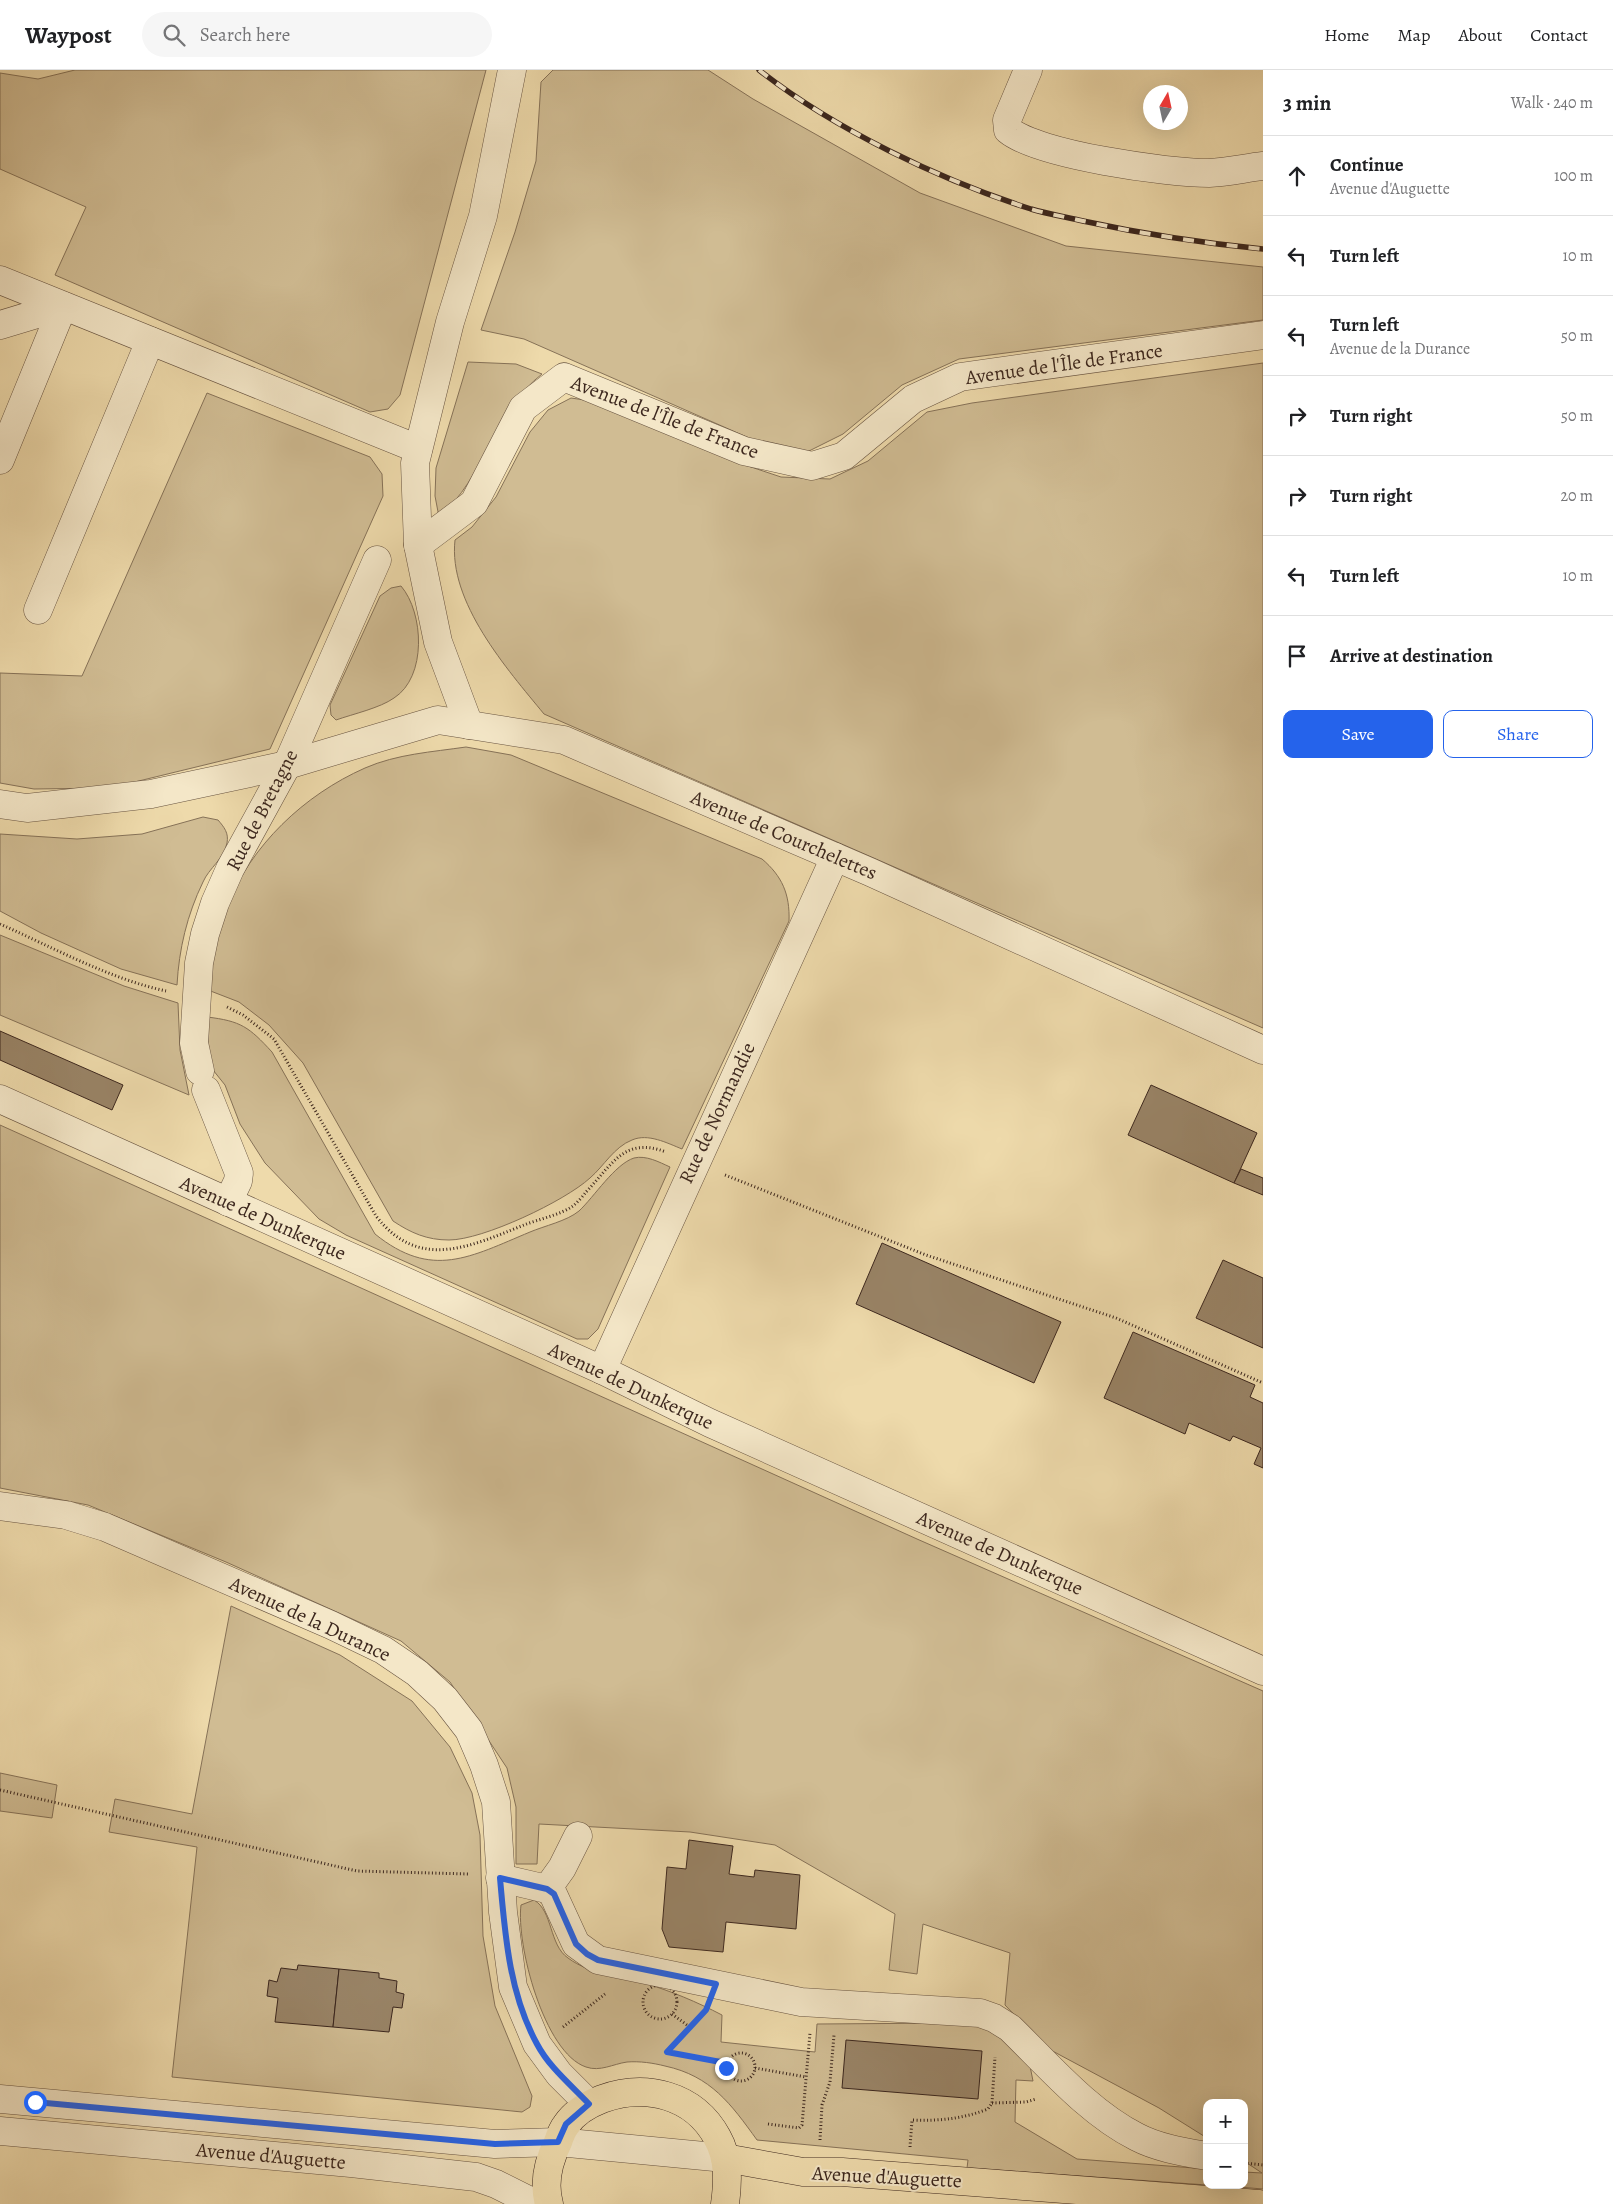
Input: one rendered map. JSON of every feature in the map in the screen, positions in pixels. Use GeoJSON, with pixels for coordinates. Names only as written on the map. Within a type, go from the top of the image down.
{"type":"FeatureCollection","features":[{"type":"Feature","properties":{"kind":"main road"},"geometry":{"type":"LineString","coordinates":[[549,2204],[546,2193],[548,2161],[566,2124],[589,2104],[622,2092],[646,2091],[677,2099],[697,2113],[717,2137],[725,2158],[729,2180],[725,2204]]}},
{"type":"Feature","properties":{"kind":"main road","name":"Avenue d'Auguette"},"geometry":{"type":"LineString","coordinates":[[725,2158],[803,2172],[842,2172],[1259,2204]]}},
{"type":"Feature","properties":{"kind":"street"},"geometry":{"type":"LineString","coordinates":[[469,725],[438,642],[418,545],[415,463],[450,322],[483,216],[512,70]]}},
{"type":"Feature","properties":{"kind":"street"},"geometry":{"type":"LineString","coordinates":[[1028,70],[1007,120],[1008,130],[1019,139],[1054,150],[1129,164],[1209,173],[1263,166]]}},
{"type":"Feature","properties":{"kind":"street"},"geometry":{"type":"LineString","coordinates":[[0,280],[418,449]]}},
{"type":"Feature","properties":{"kind":"street"},"geometry":{"type":"LineString","coordinates":[[0,325],[64,306]]}},
{"type":"Feature","properties":{"kind":"street"},"geometry":{"type":"LineString","coordinates":[[0,460],[64,306]]}},
{"type":"Feature","properties":{"kind":"street","name":"Avenue de l'Île de France"},"geometry":{"type":"LineString","coordinates":[[418,545],[474,502],[524,408],[564,377],[744,451],[812,466],[844,456],[913,399],[960,377],[1263,335]]}},
{"type":"Feature","properties":{"kind":"street"},"geometry":{"type":"LineString","coordinates":[[38,610],[150,341]]}},
{"type":"Feature","properties":{"kind":"street","name":"Rue de Bretagne"},"geometry":{"type":"LineString","coordinates":[[228,1202],[238,1180],[239,1172],[203,1081],[194,1043],[196,997],[203,943],[215,903],[230,869],[287,765],[376,560]]}},
{"type":"Feature","properties":{"kind":"street","name":"Avenue de Courchelettes"},"geometry":{"type":"LineString","coordinates":[[0,804],[27,808],[151,794],[287,765],[438,720],[564,740],[835,857],[1263,1050]]}},
{"type":"Feature","properties":{"kind":"street","name":"Rue de Normandie"},"geometry":{"type":"LineString","coordinates":[[602,1370],[694,1163],[835,857]]}},
{"type":"Feature","properties":{"kind":"street","name":"Avenue de Dunkerque"},"geometry":{"type":"LineString","coordinates":[[0,1099],[602,1370],[710,1423],[1263,1671]]}},
{"type":"Feature","properties":{"kind":"street","name":"Avenue de la Durance"},"geometry":{"type":"LineString","coordinates":[[0,1506],[66,1516],[105,1527],[331,1625],[383,1650],[416,1672],[445,1699],[469,1730],[484,1765],[496,1802],[500,1878],[513,1987],[537,2044],[560,2074],[589,2104]]}},
{"type":"Feature","properties":{"kind":"street"},"geometry":{"type":"LineString","coordinates":[[547,1889],[562,1868],[578,1836]]}},
{"type":"Feature","properties":{"kind":"street"},"geometry":{"type":"LineString","coordinates":[[500,1878],[547,1889],[557,1901],[576,1944],[598,1960],[825,2004],[980,2013],[994,2018],[1010,2028],[1103,2116],[1138,2138],[1179,2151],[1203,2155]]}},
{"type":"Feature","properties":{"kind":"street","name":"Avenue d'Auguette"},"geometry":{"type":"LineString","coordinates":[[0,2099],[495,2144],[558,2142],[725,2158]]}},
{"type":"Feature","properties":{"kind":"street","name":"Avenue d'Auguette"},"geometry":{"type":"LineString","coordinates":[[0,2131],[351,2163],[476,2177],[496,2184],[536,2204]]}},
{"type":"Feature","properties":{"kind":"path"},"geometry":{"type":"LineString","coordinates":[[0,924],[150,988],[217,1002],[244,1015],[274,1039],[376,1216],[389,1232],[408,1242],[433,1251],[466,1248],[574,1205],[624,1152],[638,1146],[656,1148],[926,1255],[1116,1318],[1263,1383]]}},
{"type":"Feature","properties":{"kind":"path"},"geometry":{"type":"LineString","coordinates":[[0,1790],[357,1871],[475,1874],[500,1878]]}},
{"type":"Feature","properties":{"kind":"path"},"geometry":{"type":"LineString","coordinates":[[561,2029],[612,1987],[628,1966]]}},
{"type":"Feature","properties":{"kind":"path"},"geometry":{"type":"LineString","coordinates":[[716,1984],[706,2010],[667,2052],[726,2063]]}},
{"type":"Feature","properties":{"kind":"path"},"geometry":{"type":"LineString","coordinates":[[768,2124],[799,2128],[802,2125],[806,2077],[825,2004]]}},
{"type":"Feature","properties":{"kind":"path"},"geometry":{"type":"LineString","coordinates":[[820,2143],[822,2105],[830,2082],[825,2004]]}},
{"type":"Feature","properties":{"kind":"path"},"geometry":{"type":"LineString","coordinates":[[672,2014],[691,2028]]}},
{"type":"Feature","properties":{"kind":"path"},"geometry":{"type":"LineString","coordinates":[[740,2052],[750,2055],[755,2068],[751,2076],[738,2081],[728,2073],[726,2063],[732,2055],[740,2052]]}},
{"type":"Feature","properties":{"kind":"path"},"geometry":{"type":"LineString","coordinates":[[910,2152],[912,2120],[942,2121],[967,2117],[988,2109],[992,2103],[995,2055]]}},
{"type":"Feature","properties":{"kind":"path"},"geometry":{"type":"LineString","coordinates":[[755,2068],[806,2077]]}},
{"type":"Feature","properties":{"kind":"path"},"geometry":{"type":"LineString","coordinates":[[1248,2163],[1263,2165]]}},
{"type":"Feature","properties":{"kind":"shaded area"},"geometry":{"type":"Polygon","coordinates":[[[75,70],[486,70],[400,395],[388,409],[370,412],[55,275],[86,207],[0,169],[0,73],[38,79],[75,70]]]}},
{"type":"Feature","properties":{"kind":"shaded area"},"geometry":{"type":"Polygon","coordinates":[[[553,70],[708,70],[753,99],[920,193],[1066,246],[1263,267],[1263,320],[959,359],[902,385],[843,434],[807,452],[765,445],[524,339],[481,330],[515,232],[536,161],[541,82],[553,70]]]}},
{"type":"Feature","properties":{"kind":"shaded area"},"geometry":{"type":"Polygon","coordinates":[[[468,362],[516,364],[542,374],[512,406],[468,483],[455,501],[439,517],[435,496],[436,468],[468,362]]]}},
{"type":"Feature","properties":{"kind":"shaded area"},"geometry":{"type":"Polygon","coordinates":[[[1263,363],[1263,1028],[544,714],[498,656],[470,610],[461,587],[455,563],[455,540],[472,527],[496,497],[530,432],[548,410],[571,398],[598,402],[733,461],[781,477],[830,479],[868,461],[927,412],[972,403],[1263,363]]]}},
{"type":"Feature","properties":{"kind":"shaded area"},"geometry":{"type":"Polygon","coordinates":[[[207,393],[370,457],[382,474],[383,496],[270,749],[110,788],[34,789],[0,783],[0,673],[82,676],[207,393]]]}},
{"type":"Feature","properties":{"kind":"shaded area"},"geometry":{"type":"Polygon","coordinates":[[[401,586],[409,598],[418,628],[417,660],[412,675],[405,688],[388,702],[336,720],[331,715],[330,705],[380,596],[391,588],[401,586]]]}},
{"type":"Feature","properties":{"kind":"shaded area"},"geometry":{"type":"Polygon","coordinates":[[[466,747],[511,755],[762,859],[780,879],[788,902],[789,921],[682,1149],[651,1138],[632,1140],[620,1147],[590,1178],[543,1208],[482,1234],[441,1240],[420,1235],[393,1221],[303,1063],[269,1025],[239,1002],[208,990],[217,938],[226,908],[250,863],[282,824],[321,792],[365,768],[402,757],[466,747]]]}},
{"type":"Feature","properties":{"kind":"shaded area"},"geometry":{"type":"Polygon","coordinates":[[[203,817],[218,820],[227,833],[227,843],[223,854],[206,877],[192,907],[182,945],[177,985],[121,969],[41,933],[0,911],[0,834],[77,839],[142,834],[203,817]]]}},
{"type":"Feature","properties":{"kind":"shaded area"},"geometry":{"type":"Polygon","coordinates":[[[0,935],[124,986],[178,1003],[180,1050],[189,1095],[0,1015],[0,935]]]}},
{"type":"Feature","properties":{"kind":"shaded area"},"geometry":{"type":"Polygon","coordinates":[[[207,1017],[236,1023],[244,1027],[272,1052],[375,1234],[396,1248],[415,1257],[451,1260],[470,1256],[568,1218],[579,1211],[620,1167],[634,1158],[648,1158],[670,1167],[598,1329],[588,1339],[577,1339],[346,1235],[319,1219],[265,1163],[240,1124],[225,1085],[213,1070],[208,1045],[207,1017]]]}},
{"type":"Feature","properties":{"kind":"shaded area"},"geometry":{"type":"Polygon","coordinates":[[[0,1125],[917,1539],[1263,1691],[1263,2189],[1248,2188],[1248,2172],[1262,2173],[1248,2164],[1248,2099],[1203,2099],[1203,2136],[1159,2108],[1045,2047],[1005,2005],[1010,1953],[923,1924],[917,1974],[889,1970],[895,1914],[775,1845],[690,1832],[539,1824],[537,1864],[516,1864],[516,1807],[507,1768],[450,1682],[401,1641],[226,1562],[88,1505],[0,1488],[0,1125]]]}},
{"type":"Feature","properties":{"kind":"shaded area"},"geometry":{"type":"Polygon","coordinates":[[[231,1606],[340,1655],[412,1701],[450,1747],[472,1793],[480,1835],[483,1936],[495,2006],[532,2096],[530,2107],[522,2112],[172,2077],[197,1847],[109,1832],[115,1799],[192,1814],[231,1606]]]}},
{"type":"Feature","properties":{"kind":"shaded area"},"geometry":{"type":"Polygon","coordinates":[[[0,1773],[57,1785],[52,1818],[0,1811],[0,1773]]]}},
{"type":"Feature","properties":{"kind":"shaded area"},"geometry":{"type":"Polygon","coordinates":[[[534,1900],[540,1905],[545,1912],[557,1945],[568,1958],[577,1964],[595,1971],[634,1980],[664,1990],[722,2015],[721,2042],[815,2052],[817,2024],[957,2023],[987,2027],[1011,2044],[1030,2066],[1033,2081],[1016,2080],[1015,2122],[1077,2159],[1203,2169],[1203,2185],[967,2168],[968,2160],[757,2140],[729,2103],[707,2084],[695,2077],[651,2063],[627,2062],[596,2069],[586,2067],[571,2058],[557,2041],[536,1995],[523,1945],[521,1905],[534,1900]]]}},
{"type":"Feature","properties":{"kind":"building"},"geometry":{"type":"Polygon","coordinates":[[[0,1031],[123,1085],[112,1110],[0,1060],[0,1031]]]}},
{"type":"Feature","properties":{"kind":"building"},"geometry":{"type":"Polygon","coordinates":[[[1151,1085],[1257,1133],[1234,1183],[1128,1135],[1151,1085]]]}},
{"type":"Feature","properties":{"kind":"building"},"geometry":{"type":"Polygon","coordinates":[[[1241,1169],[1263,1178],[1263,1195],[1234,1183],[1241,1169]]]}},
{"type":"Feature","properties":{"kind":"building"},"geometry":{"type":"Polygon","coordinates":[[[882,1243],[1061,1322],[1034,1383],[856,1304],[882,1243]]]}},
{"type":"Feature","properties":{"kind":"building"},"geometry":{"type":"Polygon","coordinates":[[[1223,1260],[1263,1278],[1263,1348],[1196,1318],[1223,1260]]]}},
{"type":"Feature","properties":{"kind":"building"},"geometry":{"type":"Polygon","coordinates":[[[1133,1332],[1255,1385],[1250,1397],[1263,1403],[1263,1468],[1254,1464],[1261,1448],[1233,1436],[1230,1441],[1189,1423],[1185,1434],[1104,1398],[1133,1332]]]}},
{"type":"Feature","properties":{"kind":"building"},"geometry":{"type":"Polygon","coordinates":[[[689,1840],[733,1846],[729,1874],[754,1877],[755,1870],[800,1875],[796,1929],[726,1922],[723,1952],[669,1947],[662,1929],[667,1867],[686,1869],[689,1840]]]}},
{"type":"Feature","properties":{"kind":"building"},"geometry":{"type":"Polygon","coordinates":[[[298,1965],[339,1969],[333,2027],[275,2022],[278,1998],[267,1996],[269,1980],[277,1982],[281,1968],[297,1970],[298,1965]]]}},
{"type":"Feature","properties":{"kind":"building"},"geometry":{"type":"Polygon","coordinates":[[[339,1969],[379,1973],[379,1978],[397,1981],[396,1992],[404,1994],[402,2008],[393,2007],[389,2032],[333,2027],[339,1969]]]}},
{"type":"Feature","properties":{"kind":"building"},"geometry":{"type":"Polygon","coordinates":[[[846,2040],[982,2051],[978,2099],[842,2088],[846,2040]]]}},
{"type":"Feature","properties":{"kind":"railway"},"geometry":{"type":"LineString","coordinates":[[759,70],[820,113],[889,151],[996,197],[1037,211],[1105,226],[1173,238],[1263,249]]}},
{"type":"Feature","properties":{"kind":"route"},"geometry":{"type":"LineString","coordinates":[[35,2102],[495,2144],[558,2142],[566,2124],[589,2104],[560,2074],[537,2044],[513,1987],[500,1878],[547,1889],[554,1894],[576,1944],[587,1954],[598,1960],[716,1984],[711,2002],[706,2010],[667,2052],[726,2063],[726,2068]]}}]}
